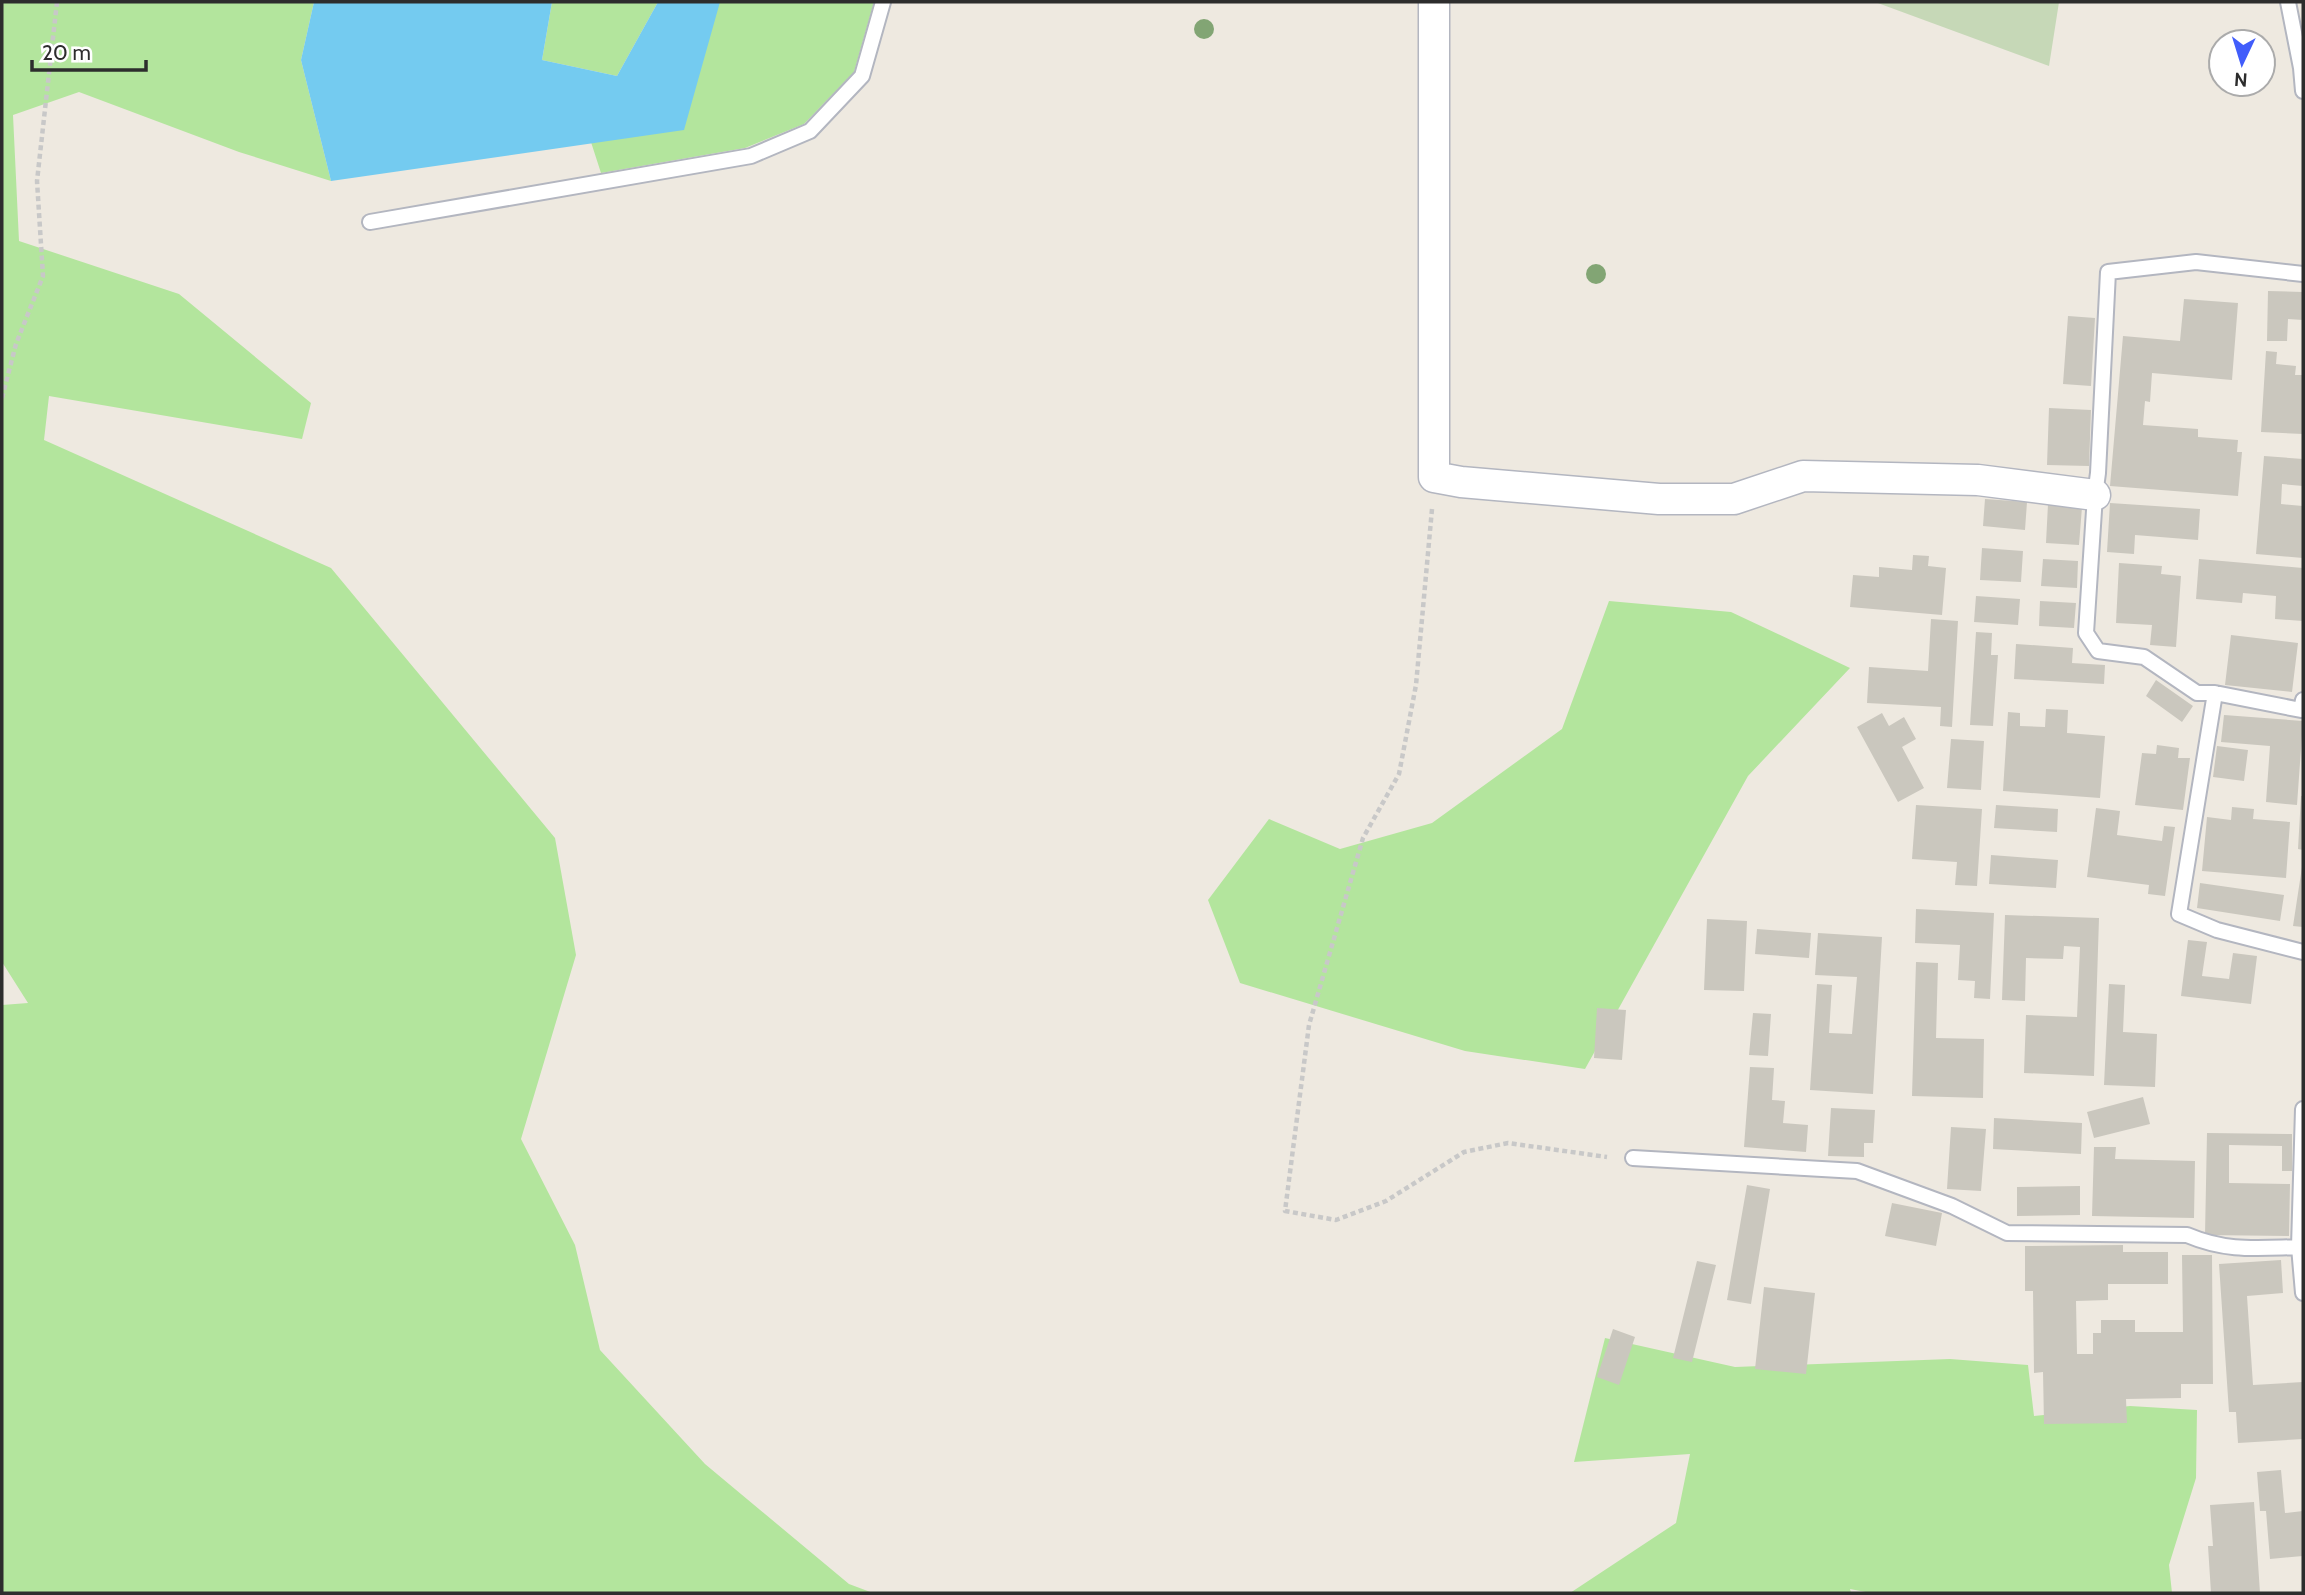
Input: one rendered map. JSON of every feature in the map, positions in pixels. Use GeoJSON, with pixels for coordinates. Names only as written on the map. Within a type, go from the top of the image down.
{"type":"FeatureCollection","features":[{"type":"Feature","properties":{"kind":"street"},"geometry":{"type":"LineString","coordinates":[[1434,2],[1434,477],[1461,482],[1659,499],[1734,499],[1803,476],[1978,480],[2095,495]]}},
{"type":"Feature","properties":{"kind":"lane"},"geometry":{"type":"LineString","coordinates":[[370,222],[751,156],[810,131],[862,76],[883,2]]}},
{"type":"Feature","properties":{"kind":"lane"},"geometry":{"type":"LineString","coordinates":[[2288,2],[2303,91]]}},
{"type":"Feature","properties":{"kind":"lane"},"geometry":{"type":"LineString","coordinates":[[2303,274],[2196,262],[2108,272],[2087,634],[2098,651],[2144,657],[2197,693],[2215,693],[2301,710],[2303,700]]}},
{"type":"Feature","properties":{"kind":"lane"},"geometry":{"type":"LineString","coordinates":[[2215,693],[2179,914],[2217,930],[2303,951]]}},
{"type":"Feature","properties":{"kind":"lane"},"geometry":{"type":"LineString","coordinates":[[2303,1109],[2299,1247],[2303,1293]]}},
{"type":"Feature","properties":{"kind":"lane"},"geometry":{"type":"LineString","coordinates":[[1633,1158],[1857,1171],[1952,1206],[2007,1233],[2187,1235],[2211,1245],[2240,1249],[2299,1247]]}},
{"type":"Feature","properties":{"kind":"path"},"geometry":{"type":"LineString","coordinates":[[2,398],[16,344],[43,276],[37,181],[57,2]]}},
{"type":"Feature","properties":{"kind":"path"},"geometry":{"type":"LineString","coordinates":[[1434,477],[1416,685],[1399,774],[1363,838],[1309,1025],[1285,1211],[1336,1220],[1386,1201],[1464,1152],[1508,1143],[1592,1156],[1633,1158]]}},
{"type":"Feature","properties":{"kind":"green space"},"geometry":{"type":"Polygon","coordinates":[[[2,2],[314,2],[301,60],[331,181],[239,152],[79,92],[13,115],[19,241],[179,294],[311,403],[302,439],[49,396],[44,440],[331,568],[555,838],[576,955],[521,1139],[575,1245],[600,1350],[705,1464],[849,1584],[873,1593],[2,1593],[2,1005],[28,1003],[2,962],[2,2]]]}},
{"type":"Feature","properties":{"kind":"green space"},"geometry":{"type":"Polygon","coordinates":[[[552,2],[658,2],[617,76],[542,60],[552,2]]]}},
{"type":"Feature","properties":{"kind":"green space"},"geometry":{"type":"Polygon","coordinates":[[[711,2],[874,2],[854,72],[804,124],[745,148],[601,173],[590,139],[711,2]]]}},
{"type":"Feature","properties":{"kind":"green space"},"geometry":{"type":"Polygon","coordinates":[[[1875,2],[2059,2],[2049,66],[1875,2]]]}},
{"type":"Feature","properties":{"kind":"green space"},"geometry":{"type":"Polygon","coordinates":[[[1609,601],[1731,612],[1850,668],[1748,776],[1585,1069],[1465,1051],[1240,983],[1208,900],[1269,819],[1340,849],[1432,823],[1562,729],[1609,601]]]}},
{"type":"Feature","properties":{"kind":"green space"},"geometry":{"type":"Polygon","coordinates":[[[1605,1338],[1735,1367],[1950,1359],[2028,1365],[2034,1416],[2130,1406],[2197,1410],[2196,1478],[2169,1565],[2172,1593],[1871,1593],[1850,1589],[1851,1593],[1570,1593],[1676,1523],[1690,1454],[1574,1462],[1605,1338]]]}},
{"type":"Feature","properties":{"kind":"water"},"geometry":{"type":"Polygon","coordinates":[[[314,2],[552,2],[542,60],[617,76],[658,2],[720,2],[684,130],[331,181],[301,60],[314,2]]]}},
{"type":"Feature","properties":{"kind":"building"},"geometry":{"type":"Polygon","coordinates":[[[2268,291],[2303,292],[2303,320],[2288,319],[2287,341],[2267,341],[2268,291]]]}},
{"type":"Feature","properties":{"kind":"building"},"geometry":{"type":"Polygon","coordinates":[[[2184,299],[2238,303],[2232,380],[2152,373],[2150,402],[2145,401],[2143,425],[2198,429],[2198,437],[2238,440],[2237,452],[2242,452],[2238,496],[2110,486],[2123,336],[2180,341],[2184,299]]]}},
{"type":"Feature","properties":{"kind":"building"},"geometry":{"type":"Polygon","coordinates":[[[2068,316],[2095,318],[2091,386],[2063,384],[2068,316]]]}},
{"type":"Feature","properties":{"kind":"building"},"geometry":{"type":"Polygon","coordinates":[[[2266,351],[2277,352],[2276,364],[2296,366],[2295,375],[2303,375],[2303,434],[2261,432],[2266,351]]]}},
{"type":"Feature","properties":{"kind":"building"},"geometry":{"type":"Polygon","coordinates":[[[2049,408],[2091,410],[2089,466],[2047,465],[2049,408]]]}},
{"type":"Feature","properties":{"kind":"building"},"geometry":{"type":"Polygon","coordinates":[[[2264,456],[2303,459],[2303,486],[2282,484],[2281,504],[2303,506],[2303,558],[2256,554],[2264,456]]]}},
{"type":"Feature","properties":{"kind":"building"},"geometry":{"type":"Polygon","coordinates":[[[1985,499],[2027,502],[2025,530],[1983,526],[1985,499]]]}},
{"type":"Feature","properties":{"kind":"building"},"geometry":{"type":"Polygon","coordinates":[[[2110,503],[2200,509],[2198,540],[2135,535],[2134,554],[2107,552],[2110,503]]]}},
{"type":"Feature","properties":{"kind":"building"},"geometry":{"type":"Polygon","coordinates":[[[2048,504],[2082,507],[2079,545],[2046,543],[2048,504]]]}},
{"type":"Feature","properties":{"kind":"building"},"geometry":{"type":"Polygon","coordinates":[[[1982,548],[2023,551],[2021,582],[1980,580],[1982,548]]]}},
{"type":"Feature","properties":{"kind":"building"},"geometry":{"type":"Polygon","coordinates":[[[1913,555],[1929,556],[1928,566],[1946,568],[1942,615],[1850,607],[1853,575],[1879,577],[1879,567],[1912,570],[1913,555]]]}},
{"type":"Feature","properties":{"kind":"building"},"geometry":{"type":"Polygon","coordinates":[[[2043,559],[2078,561],[2077,588],[2041,586],[2043,559]]]}},
{"type":"Feature","properties":{"kind":"building"},"geometry":{"type":"Polygon","coordinates":[[[2199,559],[2303,568],[2303,621],[2275,619],[2276,596],[2243,593],[2242,603],[2196,599],[2199,559]]]}},
{"type":"Feature","properties":{"kind":"building"},"geometry":{"type":"Polygon","coordinates":[[[2119,563],[2162,566],[2161,574],[2181,576],[2176,647],[2150,645],[2152,625],[2116,623],[2119,563]]]}},
{"type":"Feature","properties":{"kind":"building"},"geometry":{"type":"Polygon","coordinates":[[[1976,596],[2020,599],[2018,625],[1974,622],[1976,596]]]}},
{"type":"Feature","properties":{"kind":"building"},"geometry":{"type":"Polygon","coordinates":[[[2040,601],[2076,603],[2074,628],[2039,626],[2040,601]]]}},
{"type":"Feature","properties":{"kind":"building"},"geometry":{"type":"Polygon","coordinates":[[[1931,619],[1958,621],[1952,727],[1940,726],[1941,707],[1867,703],[1869,667],[1928,671],[1931,619]]]}},
{"type":"Feature","properties":{"kind":"building"},"geometry":{"type":"Polygon","coordinates":[[[1976,632],[1992,633],[1991,655],[1998,655],[1993,726],[1970,725],[1976,632]]]}},
{"type":"Feature","properties":{"kind":"building"},"geometry":{"type":"Polygon","coordinates":[[[2231,635],[2298,643],[2292,692],[2225,685],[2231,635]]]}},
{"type":"Feature","properties":{"kind":"building"},"geometry":{"type":"Polygon","coordinates":[[[2016,644],[2073,648],[2072,663],[2105,665],[2104,684],[2014,679],[2016,644]]]}},
{"type":"Feature","properties":{"kind":"building"},"geometry":{"type":"Polygon","coordinates":[[[2156,680],[2193,706],[2182,722],[2146,696],[2156,680]]]}},
{"type":"Feature","properties":{"kind":"building"},"geometry":{"type":"Polygon","coordinates":[[[2046,709],[2068,710],[2067,733],[2105,736],[2100,798],[2003,791],[2008,712],[2020,713],[2020,726],[2045,727],[2046,709]]]}},
{"type":"Feature","properties":{"kind":"building"},"geometry":{"type":"Polygon","coordinates":[[[1882,713],[1889,726],[1904,717],[1916,739],[1902,747],[1924,788],[1898,802],[1857,727],[1882,713]]]}},
{"type":"Feature","properties":{"kind":"building"},"geometry":{"type":"Polygon","coordinates":[[[2224,715],[2303,721],[2297,805],[2266,802],[2270,746],[2221,742],[2224,715]]]}},
{"type":"Feature","properties":{"kind":"building"},"geometry":{"type":"Polygon","coordinates":[[[1951,739],[1984,741],[1981,790],[1947,788],[1951,739]]]}},
{"type":"Feature","properties":{"kind":"building"},"geometry":{"type":"Polygon","coordinates":[[[2157,745],[2179,748],[2178,758],[2190,758],[2183,810],[2135,805],[2142,753],[2156,754],[2157,745]]]}},
{"type":"Feature","properties":{"kind":"building"},"geometry":{"type":"Polygon","coordinates":[[[2217,746],[2248,750],[2244,781],[2213,777],[2217,746]]]}},
{"type":"Feature","properties":{"kind":"building"},"geometry":{"type":"Polygon","coordinates":[[[2303,796],[2303,850],[2298,849],[2303,796]]]}},
{"type":"Feature","properties":{"kind":"building"},"geometry":{"type":"Polygon","coordinates":[[[1916,805],[1982,809],[1977,886],[1955,885],[1957,862],[1912,859],[1916,805]]]}},
{"type":"Feature","properties":{"kind":"building"},"geometry":{"type":"Polygon","coordinates":[[[1996,805],[2058,809],[2057,832],[1994,828],[1996,805]]]}},
{"type":"Feature","properties":{"kind":"building"},"geometry":{"type":"Polygon","coordinates":[[[2232,807],[2254,809],[2253,819],[2290,822],[2286,878],[2202,871],[2207,817],[2231,820],[2232,807]]]}},
{"type":"Feature","properties":{"kind":"building"},"geometry":{"type":"Polygon","coordinates":[[[2096,808],[2120,811],[2117,835],[2162,841],[2164,826],[2175,827],[2165,896],[2148,894],[2149,885],[2087,877],[2096,808]]]}},
{"type":"Feature","properties":{"kind":"building"},"geometry":{"type":"Polygon","coordinates":[[[1991,855],[2058,860],[2056,888],[1989,884],[1991,855]]]}},
{"type":"Feature","properties":{"kind":"building"},"geometry":{"type":"Polygon","coordinates":[[[2303,868],[2303,927],[2293,926],[2303,868]]]}},
{"type":"Feature","properties":{"kind":"building"},"geometry":{"type":"Polygon","coordinates":[[[2200,883],[2284,895],[2280,921],[2197,908],[2200,883]]]}},
{"type":"Feature","properties":{"kind":"building"},"geometry":{"type":"Polygon","coordinates":[[[1916,909],[1994,913],[1990,999],[1974,998],[1975,981],[1958,980],[1960,945],[1915,943],[1916,909]]]}},
{"type":"Feature","properties":{"kind":"building"},"geometry":{"type":"Polygon","coordinates":[[[2005,915],[2099,918],[2094,1076],[2024,1073],[2026,1015],[2077,1017],[2080,947],[2064,946],[2063,959],[2026,958],[2025,1001],[2002,1000],[2005,915]]]}},
{"type":"Feature","properties":{"kind":"building"},"geometry":{"type":"Polygon","coordinates":[[[1707,919],[1747,921],[1744,991],[1704,990],[1707,919]]]}},
{"type":"Feature","properties":{"kind":"building"},"geometry":{"type":"Polygon","coordinates":[[[1757,929],[1811,933],[1809,958],[1755,954],[1757,929]]]}},
{"type":"Feature","properties":{"kind":"building"},"geometry":{"type":"Polygon","coordinates":[[[1818,933],[1882,937],[1873,1094],[1810,1090],[1817,984],[1832,985],[1829,1033],[1852,1034],[1857,977],[1815,975],[1818,933]]]}},
{"type":"Feature","properties":{"kind":"building"},"geometry":{"type":"Polygon","coordinates":[[[2188,940],[2207,942],[2202,976],[2229,979],[2233,953],[2257,956],[2251,1004],[2181,996],[2188,940]]]}},
{"type":"Feature","properties":{"kind":"building"},"geometry":{"type":"Polygon","coordinates":[[[1916,962],[1938,963],[1936,1038],[1984,1039],[1983,1098],[1912,1096],[1916,962]]]}},
{"type":"Feature","properties":{"kind":"building"},"geometry":{"type":"Polygon","coordinates":[[[2109,984],[2125,985],[2123,1032],[2157,1034],[2155,1087],[2104,1085],[2109,984]]]}},
{"type":"Feature","properties":{"kind":"building"},"geometry":{"type":"Polygon","coordinates":[[[1597,1008],[1626,1010],[1622,1060],[1594,1058],[1597,1008]]]}},
{"type":"Feature","properties":{"kind":"building"},"geometry":{"type":"Polygon","coordinates":[[[1753,1013],[1771,1014],[1768,1056],[1749,1055],[1753,1013]]]}},
{"type":"Feature","properties":{"kind":"building"},"geometry":{"type":"Polygon","coordinates":[[[1750,1067],[1774,1068],[1772,1100],[1785,1101],[1783,1123],[1808,1125],[1806,1152],[1744,1147],[1750,1067]]]}},
{"type":"Feature","properties":{"kind":"building"},"geometry":{"type":"Polygon","coordinates":[[[2143,1097],[2150,1124],[2094,1138],[2087,1112],[2143,1097]]]}},
{"type":"Feature","properties":{"kind":"building"},"geometry":{"type":"Polygon","coordinates":[[[1831,1108],[1875,1110],[1873,1143],[1864,1143],[1864,1157],[1828,1156],[1831,1108]]]}},
{"type":"Feature","properties":{"kind":"building"},"geometry":{"type":"Polygon","coordinates":[[[1994,1118],[2082,1123],[2081,1154],[1993,1149],[1994,1118]]]}},
{"type":"Feature","properties":{"kind":"building"},"geometry":{"type":"Polygon","coordinates":[[[1951,1127],[1986,1129],[1981,1191],[1947,1189],[1951,1127]]]}},
{"type":"Feature","properties":{"kind":"building"},"geometry":{"type":"Polygon","coordinates":[[[2207,1133],[2292,1134],[2292,1171],[2282,1171],[2282,1146],[2229,1145],[2229,1183],[2290,1184],[2289,1236],[2205,1235],[2207,1133]]]}},
{"type":"Feature","properties":{"kind":"building"},"geometry":{"type":"Polygon","coordinates":[[[2094,1147],[2116,1147],[2115,1159],[2195,1161],[2194,1218],[2092,1216],[2094,1147]]]}},
{"type":"Feature","properties":{"kind":"building"},"geometry":{"type":"Polygon","coordinates":[[[1747,1185],[1770,1189],[1751,1304],[1727,1300],[1747,1185]]]}},
{"type":"Feature","properties":{"kind":"building"},"geometry":{"type":"Polygon","coordinates":[[[2080,1186],[2080,1215],[2017,1216],[2017,1187],[2080,1186]]]}},
{"type":"Feature","properties":{"kind":"building"},"geometry":{"type":"Polygon","coordinates":[[[1892,1203],[1942,1213],[1936,1246],[1885,1236],[1892,1203]]]}},
{"type":"Feature","properties":{"kind":"building"},"geometry":{"type":"Polygon","coordinates":[[[2123,1245],[2123,1252],[2168,1252],[2168,1284],[2108,1284],[2108,1300],[2076,1301],[2077,1354],[2093,1354],[2093,1333],[2101,1333],[2101,1320],[2135,1320],[2135,1332],[2183,1332],[2182,1255],[2212,1255],[2213,1384],[2181,1384],[2181,1398],[2126,1399],[2127,1423],[2044,1424],[2043,1372],[2034,1373],[2033,1291],[2025,1291],[2025,1246],[2123,1245]]]}},
{"type":"Feature","properties":{"kind":"building"},"geometry":{"type":"Polygon","coordinates":[[[2281,1260],[2283,1293],[2247,1296],[2253,1385],[2303,1382],[2303,1439],[2238,1443],[2236,1412],[2229,1412],[2219,1264],[2281,1260]]]}},
{"type":"Feature","properties":{"kind":"building"},"geometry":{"type":"Polygon","coordinates":[[[1697,1261],[1716,1265],[1692,1362],[1673,1358],[1697,1261]]]}},
{"type":"Feature","properties":{"kind":"building"},"geometry":{"type":"Polygon","coordinates":[[[1764,1287],[1815,1293],[1806,1374],[1755,1369],[1764,1287]]]}},
{"type":"Feature","properties":{"kind":"building"},"geometry":{"type":"Polygon","coordinates":[[[1613,1329],[1635,1337],[1619,1385],[1597,1377],[1613,1329]]]}},
{"type":"Feature","properties":{"kind":"building"},"geometry":{"type":"Polygon","coordinates":[[[2281,1470],[2285,1513],[2303,1511],[2303,1556],[2270,1559],[2266,1511],[2260,1511],[2257,1472],[2281,1470]]]}},
{"type":"Feature","properties":{"kind":"building"},"geometry":{"type":"Polygon","coordinates":[[[2254,1502],[2260,1593],[2211,1593],[2208,1546],[2213,1546],[2210,1505],[2254,1502]]]}}]}
